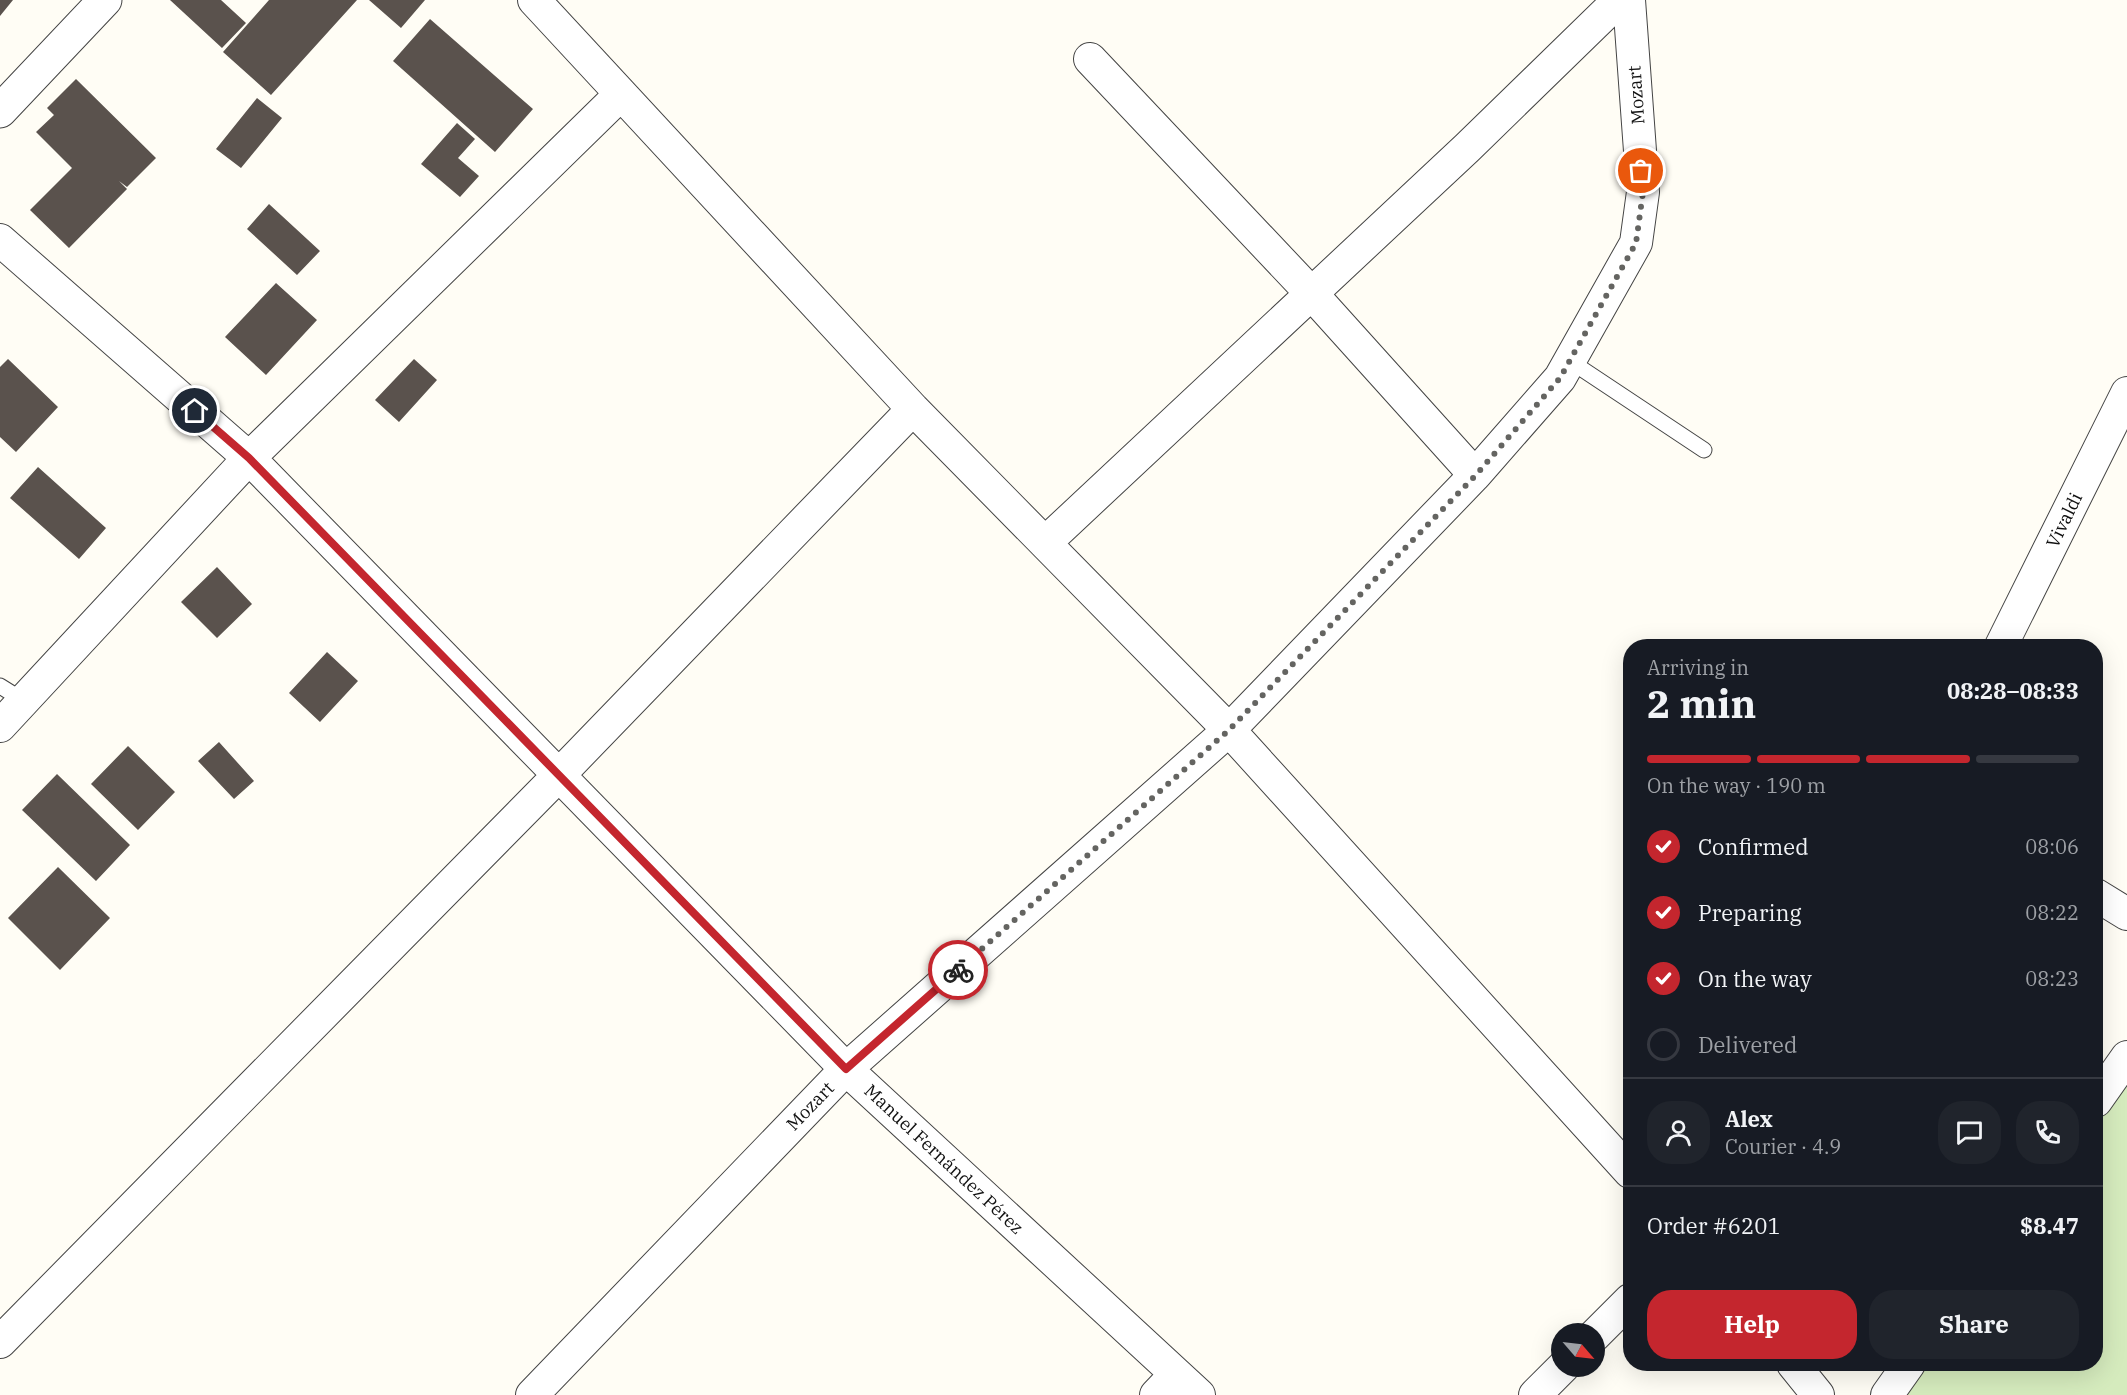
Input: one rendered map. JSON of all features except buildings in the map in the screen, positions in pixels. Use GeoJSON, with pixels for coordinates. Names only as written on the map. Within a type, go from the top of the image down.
{"type":"FeatureCollection","features":[{"type":"Feature","properties":{"kind":"street"},"geometry":{"type":"LineString","coordinates":[[0,111],[105,0]]}},
{"type":"Feature","properties":{"kind":"street"},"geometry":{"type":"LineString","coordinates":[[534,0],[913,409],[1229,730],[1623,1164]]}},
{"type":"Feature","properties":{"kind":"street"},"geometry":{"type":"LineString","coordinates":[[1046,542],[1467,148],[1619,0]]}},
{"type":"Feature","properties":{"kind":"street","name":"Mozart"},"geometry":{"type":"LineString","coordinates":[[532,1395],[846,1069],[1229,730],[1475,476],[1560,378],[1636,243],[1643,192],[1629,0]]}},
{"type":"Feature","properties":{"kind":"street"},"geometry":{"type":"LineString","coordinates":[[1090,59],[1311,292],[1475,476]]}},
{"type":"Feature","properties":{"kind":"street"},"geometry":{"type":"LineString","coordinates":[[0,726],[12,693],[621,94]]}},
{"type":"Feature","properties":{"kind":"street","name":"Manuel Fernández Pérez"},"geometry":{"type":"LineString","coordinates":[[0,240],[249,458],[846,1069],[1166,1384],[1199,1395]]}},
{"type":"Feature","properties":{"kind":"street","name":"Vivaldi"},"geometry":{"type":"LineString","coordinates":[[2004,639],[2127,393]]}},
{"type":"Feature","properties":{"kind":"street"},"geometry":{"type":"LineString","coordinates":[[0,1342],[559,775],[913,409]]}},
{"type":"Feature","properties":{"kind":"street"},"geometry":{"type":"LineString","coordinates":[[2103,899],[2127,914]]}},
{"type":"Feature","properties":{"kind":"street"},"geometry":{"type":"LineString","coordinates":[[2103,1091],[2127,1057]]}},
{"type":"Feature","properties":{"kind":"street"},"geometry":{"type":"LineString","coordinates":[[1605,1325],[1623,1307]]}},
{"type":"Feature","properties":{"kind":"street"},"geometry":{"type":"LineString","coordinates":[[1799,1371],[1818,1395]]}},
{"type":"Feature","properties":{"kind":"street"},"geometry":{"type":"LineString","coordinates":[[1887,1395],[1905,1371]]}},
{"type":"Feature","properties":{"kind":"street"},"geometry":{"type":"LineString","coordinates":[[1535,1395],[1553,1377]]}},
{"type":"Feature","properties":{"kind":"lane"},"geometry":{"type":"LineString","coordinates":[[1570,362],[1704,450]]}},
{"type":"Feature","properties":{"kind":"green space"},"geometry":{"type":"Polygon","coordinates":[[[2127,1061],[2127,1395],[1887,1395],[1905,1371],[2103,1371],[2103,1095],[2127,1061]]]}},
{"type":"Feature","properties":{"kind":"way so far"},"geometry":{"type":"LineString","coordinates":[[958,970],[1229,730],[1475,476],[1560,378],[1595,320],[1636,243],[1643,192],[1641,171]]}},
{"type":"Feature","properties":{"kind":"route"},"geometry":{"type":"LineString","coordinates":[[195,411],[249,458],[846,1069],[958,970]]}}]}
